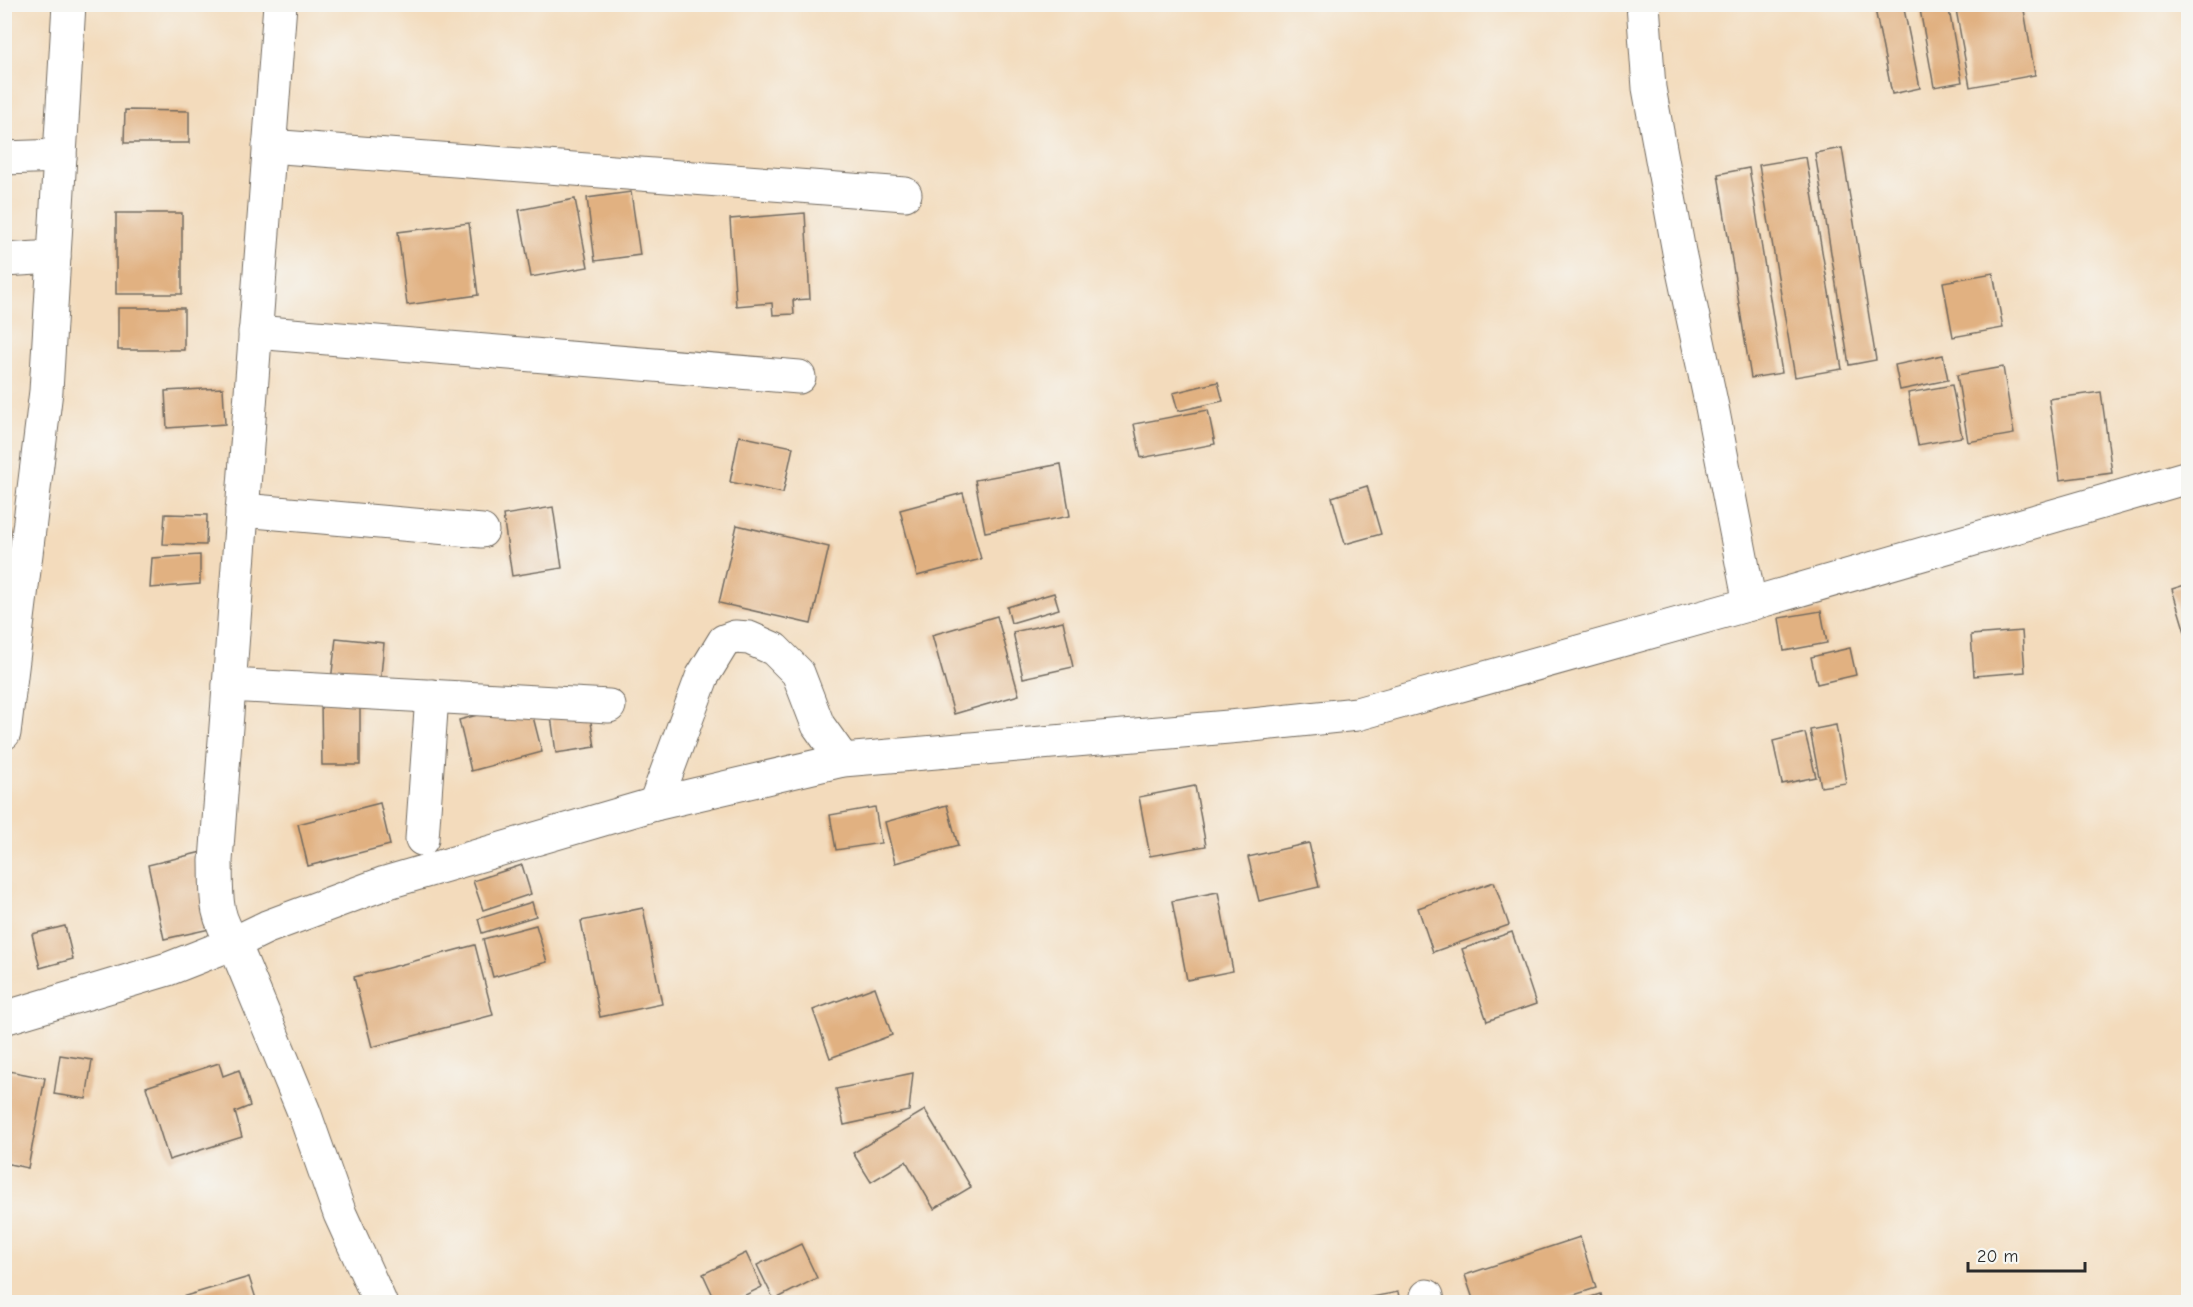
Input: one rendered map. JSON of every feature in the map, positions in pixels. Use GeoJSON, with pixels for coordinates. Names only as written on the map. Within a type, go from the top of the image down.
{"type":"FeatureCollection","features":[{"type":"Feature","properties":{"kind":"street"},"geometry":{"type":"LineString","coordinates":[[4,734],[46,391],[69,4]]}},
{"type":"Feature","properties":{"kind":"street"},"geometry":{"type":"LineString","coordinates":[[280,4],[216,861],[217,910],[226,932],[234,943],[304,1112],[340,1214],[380,1302]]}},
{"type":"Feature","properties":{"kind":"street"},"geometry":{"type":"LineString","coordinates":[[1643,4],[1649,88],[1679,252],[1750,604]]}},
{"type":"Feature","properties":{"kind":"street"},"geometry":{"type":"LineString","coordinates":[[269,146],[905,194]]}},
{"type":"Feature","properties":{"kind":"street"},"geometry":{"type":"LineString","coordinates":[[4,158],[60,156]]}},
{"type":"Feature","properties":{"kind":"street"},"geometry":{"type":"LineString","coordinates":[[4,260],[54,257]]}},
{"type":"Feature","properties":{"kind":"street"},"geometry":{"type":"LineString","coordinates":[[255,332],[799,377]]}},
{"type":"Feature","properties":{"kind":"street"},"geometry":{"type":"LineString","coordinates":[[4,1018],[168,969],[234,943],[267,927],[385,883],[655,804],[843,760],[1357,714],[1750,604],[2188,477]]}},
{"type":"Feature","properties":{"kind":"street"},"geometry":{"type":"LineString","coordinates":[[242,510],[482,531]]}},
{"type":"Feature","properties":{"kind":"street"},"geometry":{"type":"LineString","coordinates":[[655,804],[702,677],[724,641],[735,637],[749,638],[774,649],[798,673],[818,725],[843,760]]}},
{"type":"Feature","properties":{"kind":"street"},"geometry":{"type":"LineString","coordinates":[[229,685],[609,706]]}},
{"type":"Feature","properties":{"kind":"street"},"geometry":{"type":"LineString","coordinates":[[422,839],[432,696]]}},
{"type":"Feature","properties":{"kind":"building"},"geometry":{"type":"Polygon","coordinates":[[[1874,4],[1903,4],[1920,88],[1892,94],[1874,4]]]}},
{"type":"Feature","properties":{"kind":"building"},"geometry":{"type":"Polygon","coordinates":[[[1919,4],[1948,4],[1962,82],[1934,87],[1919,4]]]}},
{"type":"Feature","properties":{"kind":"building"},"geometry":{"type":"Polygon","coordinates":[[[1955,4],[2023,4],[2035,75],[1970,87],[1955,4]]]}},
{"type":"Feature","properties":{"kind":"building"},"geometry":{"type":"Polygon","coordinates":[[[125,110],[189,111],[189,143],[124,143],[125,110]]]}},
{"type":"Feature","properties":{"kind":"building"},"geometry":{"type":"Polygon","coordinates":[[[1842,148],[1876,360],[1849,365],[1815,153],[1842,148]]]}},
{"type":"Feature","properties":{"kind":"building"},"geometry":{"type":"Polygon","coordinates":[[[1806,157],[1842,369],[1795,377],[1759,165],[1806,157]]]}},
{"type":"Feature","properties":{"kind":"building"},"geometry":{"type":"Polygon","coordinates":[[[1749,168],[1782,373],[1751,378],[1718,174],[1749,168]]]}},
{"type":"Feature","properties":{"kind":"building"},"geometry":{"type":"Polygon","coordinates":[[[631,192],[640,255],[595,261],[587,198],[631,192]]]}},
{"type":"Feature","properties":{"kind":"building"},"geometry":{"type":"Polygon","coordinates":[[[575,199],[588,267],[531,277],[519,210],[575,199]]]}},
{"type":"Feature","properties":{"kind":"building"},"geometry":{"type":"Polygon","coordinates":[[[116,213],[182,213],[182,294],[116,294],[116,213]]]}},
{"type":"Feature","properties":{"kind":"building"},"geometry":{"type":"Polygon","coordinates":[[[805,213],[810,299],[793,300],[794,314],[773,315],[772,303],[736,306],[730,219],[805,213]]]}},
{"type":"Feature","properties":{"kind":"building"},"geometry":{"type":"Polygon","coordinates":[[[469,223],[478,295],[407,305],[398,232],[469,223]]]}},
{"type":"Feature","properties":{"kind":"building"},"geometry":{"type":"Polygon","coordinates":[[[1993,273],[2003,328],[1953,337],[1943,282],[1993,273]]]}},
{"type":"Feature","properties":{"kind":"building"},"geometry":{"type":"Polygon","coordinates":[[[118,308],[184,308],[184,350],[118,350],[118,308]]]}},
{"type":"Feature","properties":{"kind":"building"},"geometry":{"type":"Polygon","coordinates":[[[1943,355],[1948,380],[1900,390],[1895,365],[1943,355]]]}},
{"type":"Feature","properties":{"kind":"building"},"geometry":{"type":"Polygon","coordinates":[[[2003,367],[2014,434],[1968,442],[1957,375],[2003,367]]]}},
{"type":"Feature","properties":{"kind":"building"},"geometry":{"type":"Polygon","coordinates":[[[1218,382],[1223,401],[1178,411],[1173,393],[1218,382]]]}},
{"type":"Feature","properties":{"kind":"building"},"geometry":{"type":"Polygon","coordinates":[[[1952,385],[1962,437],[1918,445],[1908,393],[1952,385]]]}},
{"type":"Feature","properties":{"kind":"building"},"geometry":{"type":"Polygon","coordinates":[[[223,388],[225,424],[167,428],[165,391],[223,388]]]}},
{"type":"Feature","properties":{"kind":"building"},"geometry":{"type":"Polygon","coordinates":[[[2101,392],[2112,473],[2060,480],[2049,399],[2101,392]]]}},
{"type":"Feature","properties":{"kind":"building"},"geometry":{"type":"Polygon","coordinates":[[[1208,410],[1215,444],[1141,458],[1134,424],[1208,410]]]}},
{"type":"Feature","properties":{"kind":"building"},"geometry":{"type":"Polygon","coordinates":[[[739,436],[793,447],[783,493],[730,482],[739,436]]]}},
{"type":"Feature","properties":{"kind":"building"},"geometry":{"type":"Polygon","coordinates":[[[1061,464],[1070,516],[985,532],[975,480],[1061,464]]]}},
{"type":"Feature","properties":{"kind":"building"},"geometry":{"type":"Polygon","coordinates":[[[1367,486],[1381,534],[1345,544],[1332,497],[1367,486]]]}},
{"type":"Feature","properties":{"kind":"building"},"geometry":{"type":"Polygon","coordinates":[[[963,493],[981,559],[917,576],[900,510],[963,493]]]}},
{"type":"Feature","properties":{"kind":"building"},"geometry":{"type":"Polygon","coordinates":[[[553,507],[562,568],[512,576],[503,515],[553,507]]]}},
{"type":"Feature","properties":{"kind":"building"},"geometry":{"type":"Polygon","coordinates":[[[165,514],[207,515],[206,545],[163,544],[165,514]]]}},
{"type":"Feature","properties":{"kind":"building"},"geometry":{"type":"Polygon","coordinates":[[[737,525],[829,547],[811,624],[719,603],[737,525]]]}},
{"type":"Feature","properties":{"kind":"building"},"geometry":{"type":"Polygon","coordinates":[[[200,555],[200,584],[150,588],[152,558],[200,555]]]}},
{"type":"Feature","properties":{"kind":"building"},"geometry":{"type":"Polygon","coordinates":[[[2188,584],[2188,642],[2172,589],[2188,584]]]}},
{"type":"Feature","properties":{"kind":"building"},"geometry":{"type":"Polygon","coordinates":[[[1054,593],[1059,609],[1011,623],[1007,607],[1054,593]]]}},
{"type":"Feature","properties":{"kind":"building"},"geometry":{"type":"Polygon","coordinates":[[[1821,611],[1827,643],[1784,651],[1779,618],[1821,611]]]}},
{"type":"Feature","properties":{"kind":"building"},"geometry":{"type":"Polygon","coordinates":[[[997,616],[1019,695],[954,714],[932,635],[997,616]]]}},
{"type":"Feature","properties":{"kind":"building"},"geometry":{"type":"Polygon","coordinates":[[[1063,621],[1073,667],[1023,678],[1013,632],[1063,621]]]}},
{"type":"Feature","properties":{"kind":"building"},"geometry":{"type":"Polygon","coordinates":[[[2022,631],[2025,672],[1974,676],[1971,635],[2022,631]]]}},
{"type":"Feature","properties":{"kind":"building"},"geometry":{"type":"Polygon","coordinates":[[[336,638],[384,643],[380,686],[331,681],[336,638]]]}},
{"type":"Feature","properties":{"kind":"building"},"geometry":{"type":"Polygon","coordinates":[[[1850,648],[1856,675],[1817,684],[1811,657],[1850,648]]]}},
{"type":"Feature","properties":{"kind":"building"},"geometry":{"type":"Polygon","coordinates":[[[529,701],[542,752],[471,771],[459,720],[529,701]]]}},
{"type":"Feature","properties":{"kind":"building"},"geometry":{"type":"Polygon","coordinates":[[[321,702],[360,702],[360,765],[322,765],[321,702]]]}},
{"type":"Feature","properties":{"kind":"building"},"geometry":{"type":"Polygon","coordinates":[[[589,710],[595,747],[556,753],[551,716],[589,710]]]}},
{"type":"Feature","properties":{"kind":"building"},"geometry":{"type":"Polygon","coordinates":[[[1836,725],[1846,783],[1821,787],[1810,730],[1836,725]]]}},
{"type":"Feature","properties":{"kind":"building"},"geometry":{"type":"Polygon","coordinates":[[[1805,733],[1816,777],[1782,784],[1773,741],[1805,733]]]}},
{"type":"Feature","properties":{"kind":"building"},"geometry":{"type":"Polygon","coordinates":[[[1195,786],[1206,846],[1150,856],[1139,797],[1195,786]]]}},
{"type":"Feature","properties":{"kind":"building"},"geometry":{"type":"Polygon","coordinates":[[[380,803],[390,845],[308,866],[298,824],[380,803]]]}},
{"type":"Feature","properties":{"kind":"building"},"geometry":{"type":"Polygon","coordinates":[[[947,805],[958,846],[895,863],[885,822],[947,805]]]}},
{"type":"Feature","properties":{"kind":"building"},"geometry":{"type":"Polygon","coordinates":[[[875,807],[881,843],[836,850],[830,815],[875,807]]]}},
{"type":"Feature","properties":{"kind":"building"},"geometry":{"type":"Polygon","coordinates":[[[1309,843],[1319,887],[1259,901],[1248,857],[1309,843]]]}},
{"type":"Feature","properties":{"kind":"building"},"geometry":{"type":"Polygon","coordinates":[[[202,852],[219,927],[164,939],[148,865],[202,852]]]}},
{"type":"Feature","properties":{"kind":"building"},"geometry":{"type":"Polygon","coordinates":[[[522,865],[531,894],[483,910],[473,881],[522,865]]]}},
{"type":"Feature","properties":{"kind":"building"},"geometry":{"type":"Polygon","coordinates":[[[1494,882],[1509,925],[1433,952],[1418,908],[1494,882]]]}},
{"type":"Feature","properties":{"kind":"building"},"geometry":{"type":"Polygon","coordinates":[[[1218,892],[1233,971],[1187,980],[1172,901],[1218,892]]]}},
{"type":"Feature","properties":{"kind":"building"},"geometry":{"type":"Polygon","coordinates":[[[532,902],[536,916],[482,933],[478,919],[532,902]]]}},
{"type":"Feature","properties":{"kind":"building"},"geometry":{"type":"Polygon","coordinates":[[[643,908],[662,1004],[600,1017],[581,921],[643,908]]]}},
{"type":"Feature","properties":{"kind":"building"},"geometry":{"type":"Polygon","coordinates":[[[536,925],[547,962],[493,977],[483,939],[536,925]]]}},
{"type":"Feature","properties":{"kind":"building"},"geometry":{"type":"Polygon","coordinates":[[[65,926],[73,959],[40,968],[32,934],[65,926]]]}},
{"type":"Feature","properties":{"kind":"building"},"geometry":{"type":"Polygon","coordinates":[[[1512,932],[1536,1004],[1487,1021],[1462,949],[1512,932]]]}},
{"type":"Feature","properties":{"kind":"building"},"geometry":{"type":"Polygon","coordinates":[[[475,945],[493,1015],[372,1047],[354,977],[475,945]]]}},
{"type":"Feature","properties":{"kind":"building"},"geometry":{"type":"Polygon","coordinates":[[[875,987],[892,1035],[830,1058],[813,1010],[875,987]]]}},
{"type":"Feature","properties":{"kind":"building"},"geometry":{"type":"Polygon","coordinates":[[[60,1055],[92,1060],[86,1099],[54,1094],[60,1055]]]}},
{"type":"Feature","properties":{"kind":"building"},"geometry":{"type":"Polygon","coordinates":[[[219,1063],[223,1076],[239,1070],[250,1106],[235,1112],[242,1137],[169,1160],[146,1087],[219,1063]]]}},
{"type":"Feature","properties":{"kind":"building"},"geometry":{"type":"Polygon","coordinates":[[[4,1070],[45,1078],[28,1168],[4,1163],[4,1070]]]}},
{"type":"Feature","properties":{"kind":"building"},"geometry":{"type":"Polygon","coordinates":[[[913,1073],[909,1111],[844,1125],[836,1089],[913,1073]]]}},
{"type":"Feature","properties":{"kind":"building"},"geometry":{"type":"Polygon","coordinates":[[[925,1110],[971,1187],[934,1209],[906,1161],[871,1182],[853,1153],[925,1110]]]}},
{"type":"Feature","properties":{"kind":"building"},"geometry":{"type":"Polygon","coordinates":[[[1580,1237],[1596,1288],[1552,1302],[1474,1302],[1465,1275],[1580,1237]]]}},
{"type":"Feature","properties":{"kind":"building"},"geometry":{"type":"Polygon","coordinates":[[[801,1244],[817,1278],[774,1300],[757,1265],[801,1244]]]}},
{"type":"Feature","properties":{"kind":"building"},"geometry":{"type":"Polygon","coordinates":[[[746,1253],[762,1287],[731,1302],[716,1302],[703,1274],[746,1253]]]}},
{"type":"Feature","properties":{"kind":"building"},"geometry":{"type":"Polygon","coordinates":[[[249,1277],[257,1302],[173,1302],[172,1300],[249,1277]]]}},
{"type":"Feature","properties":{"kind":"building"},"geometry":{"type":"Polygon","coordinates":[[[1398,1292],[1400,1302],[1350,1302],[1350,1301],[1398,1292]]]}},
{"type":"Feature","properties":{"kind":"building"},"geometry":{"type":"Polygon","coordinates":[[[1600,1294],[1602,1302],[1576,1302],[1600,1294]]]}}]}
